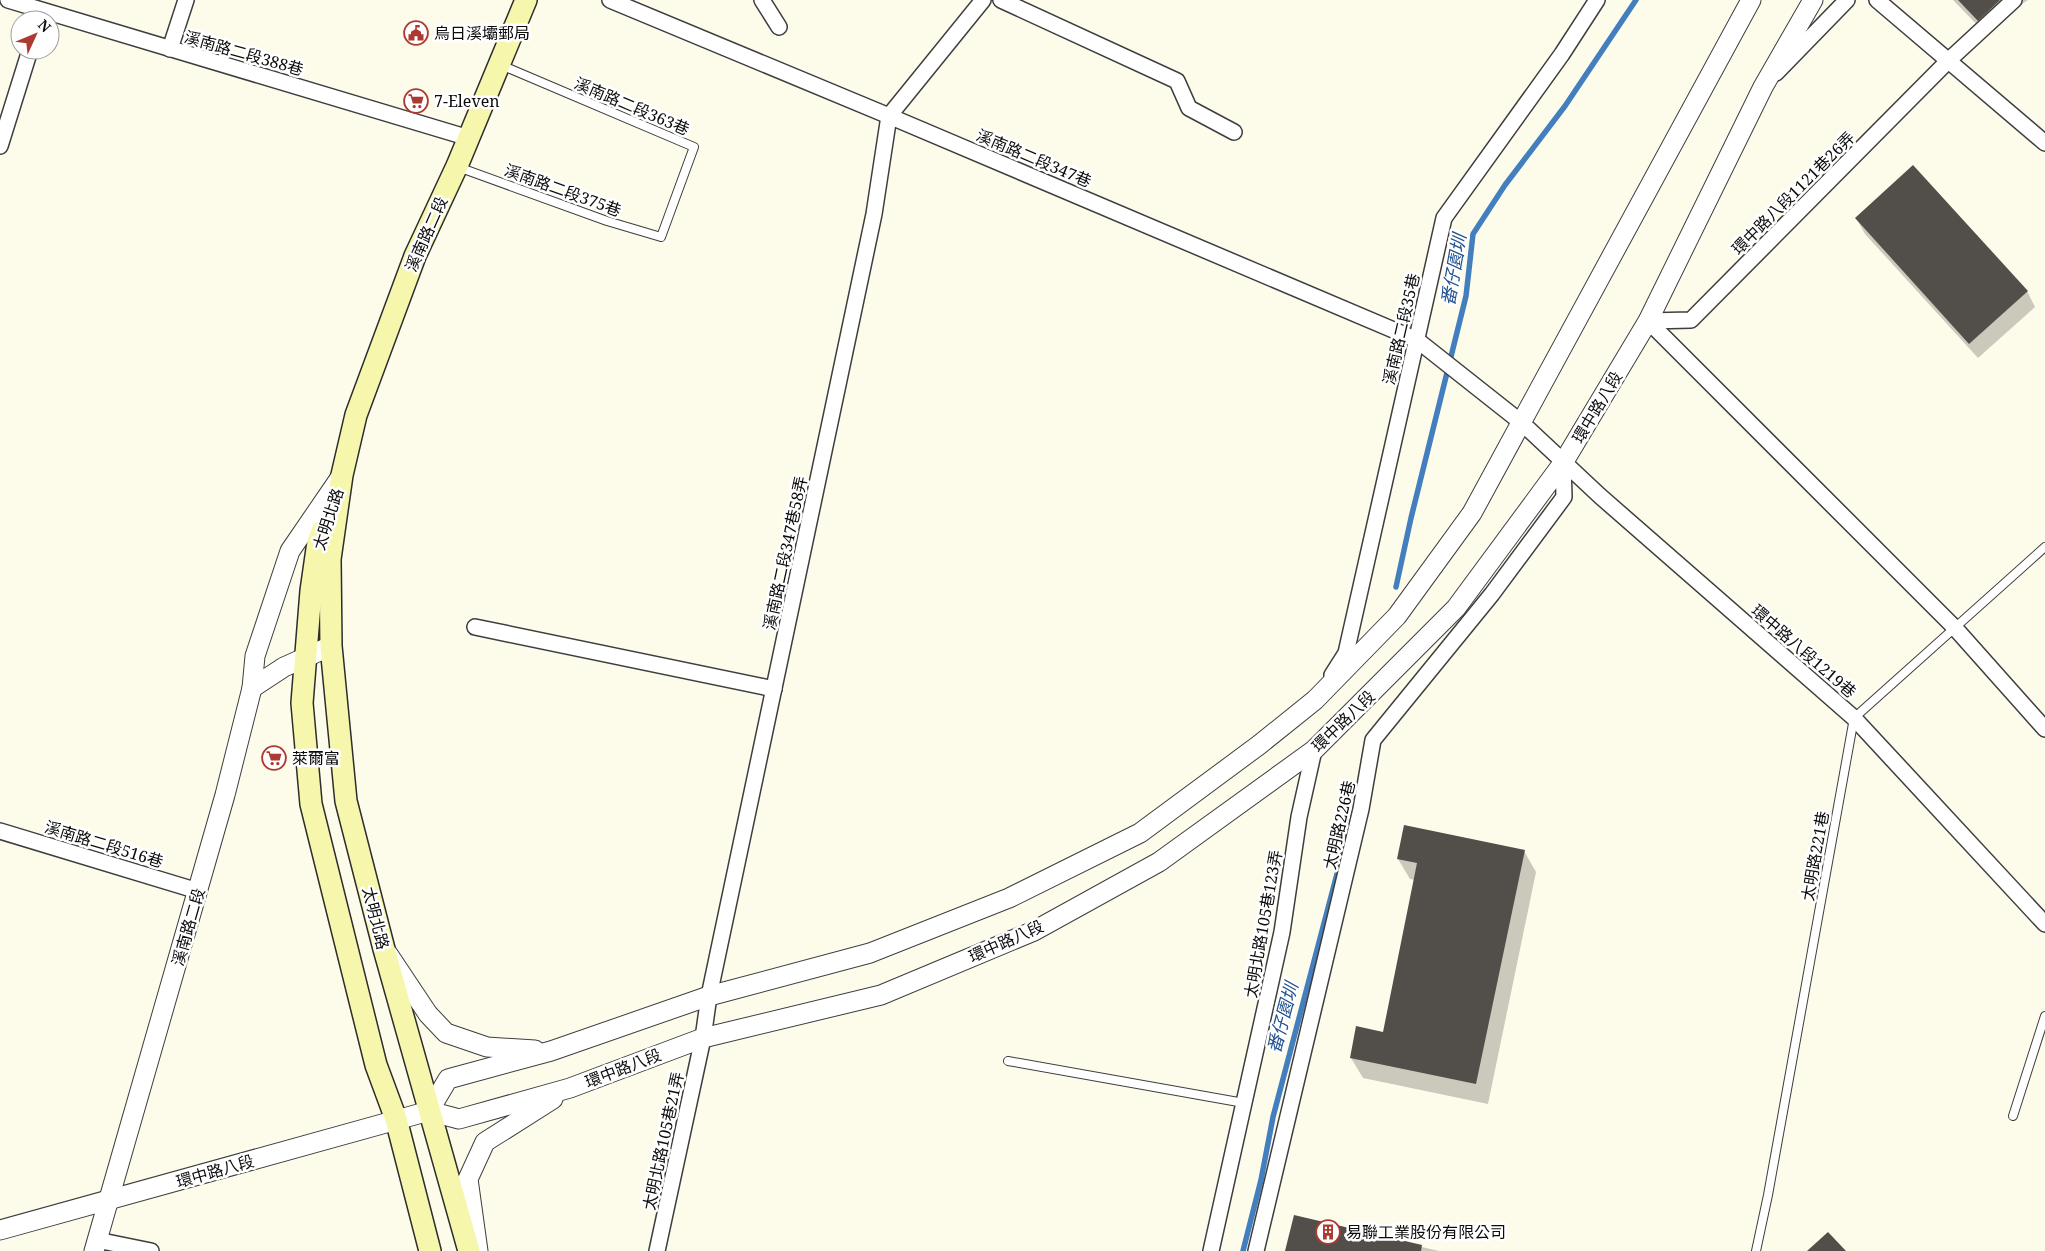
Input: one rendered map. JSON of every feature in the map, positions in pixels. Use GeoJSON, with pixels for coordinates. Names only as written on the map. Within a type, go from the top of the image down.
{"type":"FeatureCollection","features":[{"type":"Feature","properties":{"kind":"main road","name":"溪南路二段"},"geometry":{"type":"LineString","coordinates":[[342,475],[356,415],[415,256],[457,166],[526,0]]}},
{"type":"Feature","properties":{"kind":"main road","name":"太明北路"},"geometry":{"type":"LineString","coordinates":[[342,475],[330,559],[331,646],[346,802],[384,949],[469,1251]]}},
{"type":"Feature","properties":{"kind":"main road","name":"太明北路"},"geometry":{"type":"LineString","coordinates":[[342,475],[318,542],[311,591],[302,703],[312,804],[376,1065],[396,1119],[430,1251]]}},
{"type":"Feature","properties":{"kind":"street","name":"溪南路二段388巷"},"geometry":{"type":"LineString","coordinates":[[8,0],[30,10]]}},
{"type":"Feature","properties":{"kind":"street"},"geometry":{"type":"LineString","coordinates":[[170,49],[186,0]]}},
{"type":"Feature","properties":{"kind":"street","name":"溪南路二段347巷"},"geometry":{"type":"LineString","coordinates":[[610,0],[1417,340],[1455,370]]}},
{"type":"Feature","properties":{"kind":"street"},"geometry":{"type":"LineString","coordinates":[[762,0],[779,27]]}},
{"type":"Feature","properties":{"kind":"street"},"geometry":{"type":"LineString","coordinates":[[889,116],[983,0]]}},
{"type":"Feature","properties":{"kind":"street"},"geometry":{"type":"LineString","coordinates":[[1001,0],[1177,81],[1190,108],[1234,132]]}},
{"type":"Feature","properties":{"kind":"street","name":"溪南路二段35巷"},"geometry":{"type":"LineString","coordinates":[[1315,700],[1346,653],[1444,218],[1562,54],[1597,0]]}},
{"type":"Feature","properties":{"kind":"street"},"geometry":{"type":"LineString","coordinates":[[429,1111],[448,1079],[551,1051],[709,996],[870,953],[1000,902],[1048,880],[1140,833],[1259,745],[1315,700],[1397,616],[1472,513],[1752,0]]}},
{"type":"Feature","properties":{"kind":"street","name":"環中路八段"},"geometry":{"type":"LineString","coordinates":[[0,1230],[396,1119],[429,1111],[459,1118],[570,1088],[703,1038],[881,995],[1034,931],[1159,862],[1314,750],[1456,608],[1564,463],[1648,321],[1763,87],[1813,0]]}},
{"type":"Feature","properties":{"kind":"street"},"geometry":{"type":"LineString","coordinates":[[1763,87],[1847,0]]}},
{"type":"Feature","properties":{"kind":"street"},"geometry":{"type":"LineString","coordinates":[[1877,0],[2045,143]]}},
{"type":"Feature","properties":{"kind":"street","name":"環中路八段1121巷26弄"},"geometry":{"type":"LineString","coordinates":[[1648,321],[1691,320],[1949,60],[2014,0]]}},
{"type":"Feature","properties":{"kind":"street","name":"溪南路二段388巷"},"geometry":{"type":"LineString","coordinates":[[60,20],[170,49],[469,138]]}},
{"type":"Feature","properties":{"kind":"street"},"geometry":{"type":"LineString","coordinates":[[0,146],[27,60]]}},
{"type":"Feature","properties":{"kind":"street","name":"溪南路二段347巷58弄"},"geometry":{"type":"LineString","coordinates":[[709,996],[874,214],[889,116]]}},
{"type":"Feature","properties":{"kind":"street"},"geometry":{"type":"LineString","coordinates":[[1648,321],[1955,628],[2045,729]]}},
{"type":"Feature","properties":{"kind":"street","name":"環中路八段1219巷"},"geometry":{"type":"LineString","coordinates":[[1455,370],[1522,423],[1564,463],[1854,718],[2045,924]]}},
{"type":"Feature","properties":{"kind":"street","name":"太明路226巷"},"geometry":{"type":"LineString","coordinates":[[1256,1251],[1361,809],[1372,740],[1492,594],[1564,498],[1564,463]]}},
{"type":"Feature","properties":{"kind":"street","name":"溪南路二段"},"geometry":{"type":"LineString","coordinates":[[95,1246],[198,891],[252,688],[255,656],[290,551],[342,475]]}},
{"type":"Feature","properties":{"kind":"street"},"geometry":{"type":"LineString","coordinates":[[475,627],[774,689]]}},
{"type":"Feature","properties":{"kind":"street"},"geometry":{"type":"LineString","coordinates":[[252,688],[284,667],[331,646]]}},
{"type":"Feature","properties":{"kind":"street","name":"太明北路105巷123弄"},"geometry":{"type":"LineString","coordinates":[[1211,1251],[1282,932],[1299,817],[1314,750]]}},
{"type":"Feature","properties":{"kind":"street","name":"溪南路二段516巷"},"geometry":{"type":"LineString","coordinates":[[0,831],[198,891]]}},
{"type":"Feature","properties":{"kind":"street"},"geometry":{"type":"LineString","coordinates":[[384,949],[428,1014],[446,1033],[487,1047],[551,1051]]}},
{"type":"Feature","properties":{"kind":"street","name":"太明北路105巷21弄"},"geometry":{"type":"LineString","coordinates":[[657,1251],[703,1038],[709,996]]}},
{"type":"Feature","properties":{"kind":"street","name":"環中路八段"},"geometry":{"type":"LineString","coordinates":[[478,1251],[468,1179],[485,1142],[570,1088]]}},
{"type":"Feature","properties":{"kind":"street"},"geometry":{"type":"LineString","coordinates":[[95,1246],[151,1251]]}},
{"type":"Feature","properties":{"kind":"lane","name":"溪南路二段363巷"},"geometry":{"type":"LineString","coordinates":[[499,64],[694,147],[661,238]]}},
{"type":"Feature","properties":{"kind":"lane","name":"溪南路二段375巷"},"geometry":{"type":"LineString","coordinates":[[457,166],[607,221],[661,238]]}},
{"type":"Feature","properties":{"kind":"lane"},"geometry":{"type":"LineString","coordinates":[[1854,718],[2045,547]]}},
{"type":"Feature","properties":{"kind":"lane","name":"太明路221巷"},"geometry":{"type":"LineString","coordinates":[[1756,1251],[1768,1196],[1854,718]]}},
{"type":"Feature","properties":{"kind":"lane"},"geometry":{"type":"LineString","coordinates":[[2013,1116],[2045,1016]]}},
{"type":"Feature","properties":{"kind":"lane"},"geometry":{"type":"LineString","coordinates":[[1008,1061],[1244,1104]]}},
{"type":"Feature","properties":{"kind":"building"},"geometry":{"type":"Polygon","coordinates":[[[1958,0],[2000,0],[1978,21],[1958,0]]]}},
{"type":"Feature","properties":{"kind":"building"},"geometry":{"type":"Polygon","coordinates":[[[1913,165],[2028,291],[1969,344],[1855,218],[1913,165]]]}},
{"type":"Feature","properties":{"kind":"building"},"geometry":{"type":"Polygon","coordinates":[[[1404,825],[1525,850],[1476,1084],[1350,1058],[1356,1026],[1383,1032],[1417,863],[1397,859],[1404,825]]]}},
{"type":"Feature","properties":{"kind":"building","name":"易聯工業股份有限公司"},"geometry":{"type":"Polygon","coordinates":[[[1294,1215],[1422,1245],[1421,1251],[1285,1251],[1294,1215]]]}},
{"type":"Feature","properties":{"kind":"building"},"geometry":{"type":"Polygon","coordinates":[[[1828,1232],[1846,1251],[1807,1251],[1828,1232]]]}},
{"type":"Feature","properties":{"kind":"waterway","name":"番仔園圳"},"geometry":{"type":"LineString","coordinates":[[1396,587],[1411,518],[1466,296],[1473,234],[1505,185],[1565,106],[1636,0]]}},
{"type":"Feature","properties":{"kind":"waterway","name":"番仔園圳"},"geometry":{"type":"LineString","coordinates":[[1243,1251],[1261,1180],[1273,1117],[1337,874],[1350,792]]}},
{"type":"Feature","properties":{"kind":"place","name":"烏日溪壩郵局"},"geometry":{"type":"Point","coordinates":[416,33]}},
{"type":"Feature","properties":{"kind":"place","name":"7-Eleven"},"geometry":{"type":"Point","coordinates":[416,101]}},
{"type":"Feature","properties":{"kind":"place","name":"萊爾富"},"geometry":{"type":"Point","coordinates":[274,758]}},
{"type":"Feature","properties":{"kind":"place","name":"易聯工業股份有限公司"},"geometry":{"type":"Point","coordinates":[1328,1232]}}]}
